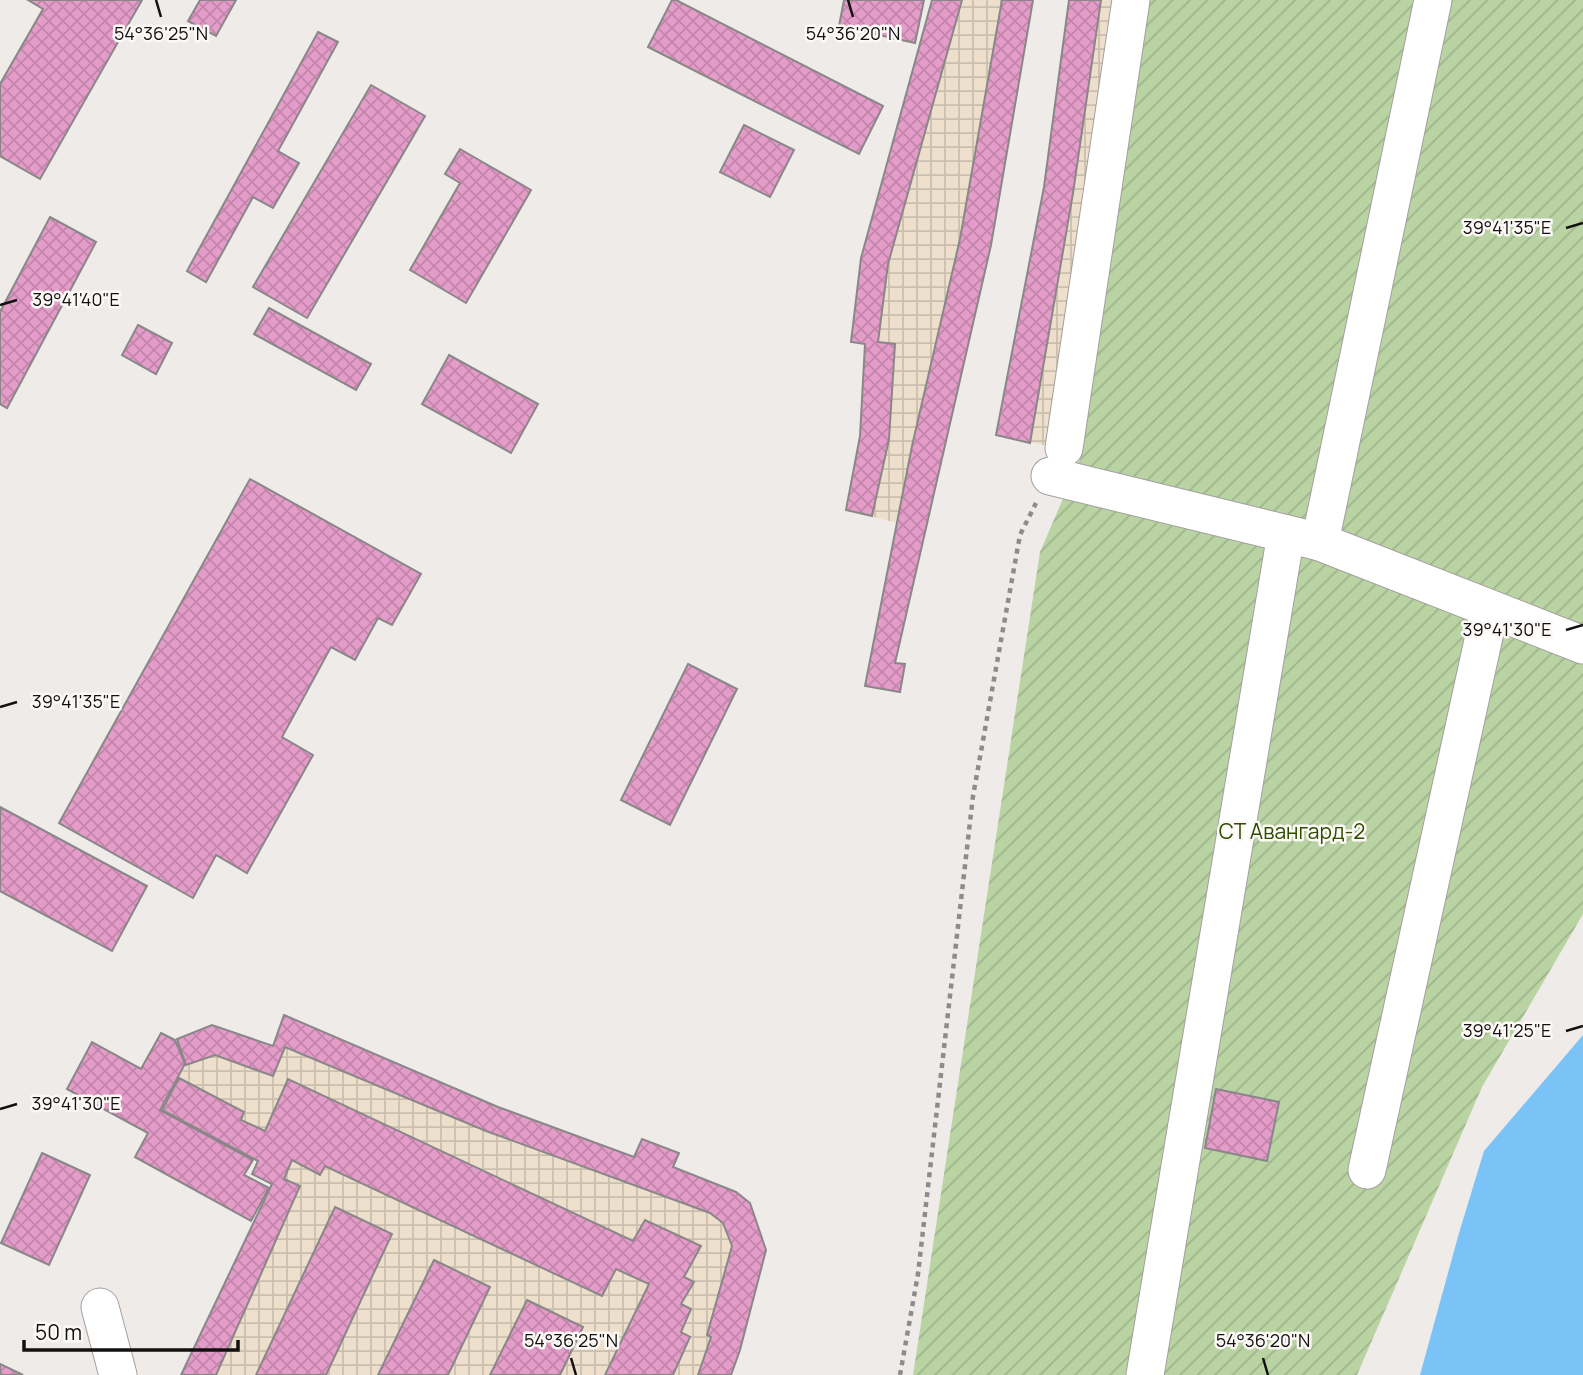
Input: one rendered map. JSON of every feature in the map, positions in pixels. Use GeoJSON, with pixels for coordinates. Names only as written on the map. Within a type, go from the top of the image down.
{"type":"FeatureCollection","features":[{"type":"Feature","properties":{"kind":"lane"},"geometry":{"type":"LineString","coordinates":[[1131,0],[1057,462],[1303,538],[1583,645]]}},
{"type":"Feature","properties":{"kind":"lane"},"geometry":{"type":"LineString","coordinates":[[1144,1375],[1303,538],[1433,0]]}},
{"type":"Feature","properties":{"kind":"lane"},"geometry":{"type":"LineString","coordinates":[[1367,1170],[1490,609]]}},
{"type":"Feature","properties":{"kind":"lane"},"geometry":{"type":"LineString","coordinates":[[100,1307],[118,1375]]}},
{"type":"Feature","properties":{"kind":"path"},"geometry":{"type":"LineString","coordinates":[[901,1375],[918,1273],[973,796],[1020,535],[1057,462]]}},
{"type":"Feature","properties":{"kind":"shaded area"},"geometry":{"type":"Polygon","coordinates":[[[932,0],[1033,0],[991,245],[895,662],[905,664],[900,692],[865,686],[897,523],[846,510],[860,436],[865,344],[851,342],[861,258],[932,0]]]}},
{"type":"Feature","properties":{"kind":"shaded area"},"geometry":{"type":"Polygon","coordinates":[[[1069,0],[1125,0],[1049,446],[996,435],[1044,187],[1069,0]]]}},
{"type":"Feature","properties":{"kind":"shaded area"},"geometry":{"type":"Polygon","coordinates":[[[284,1015],[498,1107],[634,1157],[642,1139],[679,1153],[674,1167],[736,1192],[750,1203],[731,1375],[181,1375],[272,1184],[252,1174],[257,1161],[162,1110],[186,1065],[177,1039],[212,1025],[273,1046],[284,1015]]]}},
{"type":"Feature","properties":{"kind":"green space","name":"СТ Авангард-2"},"geometry":{"type":"Polygon","coordinates":[[[1148,0],[1583,0],[1583,914],[1482,1087],[1357,1375],[913,1375],[1040,552],[1081,457],[1148,0]]]}},
{"type":"Feature","properties":{"kind":"water"},"geometry":{"type":"Polygon","coordinates":[[[1583,1035],[1583,1375],[1420,1375],[1484,1151],[1583,1035]]]}},
{"type":"Feature","properties":{"kind":"building"},"geometry":{"type":"Polygon","coordinates":[[[28,0],[142,0],[40,179],[0,156],[0,84],[43,9],[28,0]]]}},
{"type":"Feature","properties":{"kind":"building"},"geometry":{"type":"Polygon","coordinates":[[[200,0],[236,0],[216,36],[188,21],[200,0]]]}},
{"type":"Feature","properties":{"kind":"building"},"geometry":{"type":"Polygon","coordinates":[[[672,0],[883,106],[859,154],[648,47],[672,0]]]}},
{"type":"Feature","properties":{"kind":"building"},"geometry":{"type":"Polygon","coordinates":[[[844,0],[924,0],[915,43],[839,26],[844,0]]]}},
{"type":"Feature","properties":{"kind":"building"},"geometry":{"type":"Polygon","coordinates":[[[932,0],[962,0],[888,264],[878,342],[895,344],[889,439],[872,516],[846,510],[860,436],[865,344],[851,342],[861,258],[932,0]]]}},
{"type":"Feature","properties":{"kind":"building"},"geometry":{"type":"Polygon","coordinates":[[[1002,0],[1033,0],[991,245],[895,663],[905,664],[900,692],[865,686],[912,446],[960,239],[1002,0]]]}},
{"type":"Feature","properties":{"kind":"building"},"geometry":{"type":"Polygon","coordinates":[[[1069,0],[1101,0],[1073,193],[1030,443],[996,435],[1044,187],[1069,0]]]}},
{"type":"Feature","properties":{"kind":"building"},"geometry":{"type":"Polygon","coordinates":[[[318,32],[338,42],[278,151],[299,163],[273,208],[253,197],[206,282],[187,271],[318,32]]]}},
{"type":"Feature","properties":{"kind":"building"},"geometry":{"type":"Polygon","coordinates":[[[371,85],[425,116],[307,318],[253,287],[371,85]]]}},
{"type":"Feature","properties":{"kind":"building"},"geometry":{"type":"Polygon","coordinates":[[[744,125],[794,150],[770,197],[720,172],[744,125]]]}},
{"type":"Feature","properties":{"kind":"building"},"geometry":{"type":"Polygon","coordinates":[[[460,149],[531,190],[466,303],[410,270],[460,183],[445,174],[460,149]]]}},
{"type":"Feature","properties":{"kind":"building"},"geometry":{"type":"Polygon","coordinates":[[[50,217],[96,242],[7,408],[0,404],[0,312],[50,217]]]}},
{"type":"Feature","properties":{"kind":"building"},"geometry":{"type":"Polygon","coordinates":[[[269,308],[371,364],[356,390],[254,334],[269,308]]]}},
{"type":"Feature","properties":{"kind":"building"},"geometry":{"type":"Polygon","coordinates":[[[138,325],[172,343],[156,374],[122,355],[138,325]]]}},
{"type":"Feature","properties":{"kind":"building"},"geometry":{"type":"Polygon","coordinates":[[[449,355],[538,404],[511,453],[422,404],[449,355]]]}},
{"type":"Feature","properties":{"kind":"building"},"geometry":{"type":"Polygon","coordinates":[[[250,479],[421,574],[392,625],[378,618],[355,660],[331,647],[282,737],[313,755],[247,873],[216,855],[193,898],[59,823],[250,479]]]}},
{"type":"Feature","properties":{"kind":"building"},"geometry":{"type":"Polygon","coordinates":[[[688,664],[737,689],[670,825],[621,800],[688,664]]]}},
{"type":"Feature","properties":{"kind":"building"},"geometry":{"type":"Polygon","coordinates":[[[0,807],[147,886],[112,951],[0,891],[0,807]]]}},
{"type":"Feature","properties":{"kind":"building"},"geometry":{"type":"Polygon","coordinates":[[[284,1015],[498,1107],[634,1157],[642,1139],[679,1153],[673,1167],[736,1192],[750,1203],[766,1250],[731,1375],[698,1375],[711,1337],[707,1335],[732,1246],[723,1223],[710,1213],[486,1131],[285,1047],[273,1076],[215,1055],[186,1065],[177,1039],[212,1025],[273,1046],[284,1015]]]}},
{"type":"Feature","properties":{"kind":"building"},"geometry":{"type":"Polygon","coordinates":[[[161,1033],[175,1040],[185,1064],[160,1110],[253,1160],[244,1175],[269,1188],[251,1221],[135,1157],[148,1133],[67,1089],[92,1042],[141,1069],[161,1033]]]}},
{"type":"Feature","properties":{"kind":"building"},"geometry":{"type":"Polygon","coordinates":[[[179,1078],[244,1112],[241,1120],[265,1131],[288,1079],[633,1241],[645,1220],[701,1246],[684,1277],[694,1282],[681,1304],[691,1309],[681,1332],[690,1337],[673,1375],[605,1375],[649,1284],[616,1269],[602,1296],[325,1166],[320,1175],[292,1160],[284,1179],[300,1186],[216,1375],[181,1375],[272,1184],[252,1174],[258,1161],[162,1110],[179,1078]]]}},
{"type":"Feature","properties":{"kind":"building"},"geometry":{"type":"Polygon","coordinates":[[[1216,1089],[1279,1102],[1267,1161],[1205,1148],[1216,1089]]]}},
{"type":"Feature","properties":{"kind":"building"},"geometry":{"type":"Polygon","coordinates":[[[42,1153],[90,1175],[49,1265],[1,1243],[42,1153]]]}},
{"type":"Feature","properties":{"kind":"building"},"geometry":{"type":"Polygon","coordinates":[[[335,1207],[392,1234],[326,1375],[256,1375],[335,1207]]]}},
{"type":"Feature","properties":{"kind":"building"},"geometry":{"type":"Polygon","coordinates":[[[434,1260],[490,1287],[448,1375],[378,1375],[434,1260]]]}},
{"type":"Feature","properties":{"kind":"building"},"geometry":{"type":"Polygon","coordinates":[[[527,1300],[583,1327],[560,1375],[490,1375],[527,1300]]]}},
{"type":"Feature","properties":{"kind":"building"},"geometry":{"type":"Polygon","coordinates":[[[0,1364],[23,1375],[0,1375],[0,1364]]]}}]}
